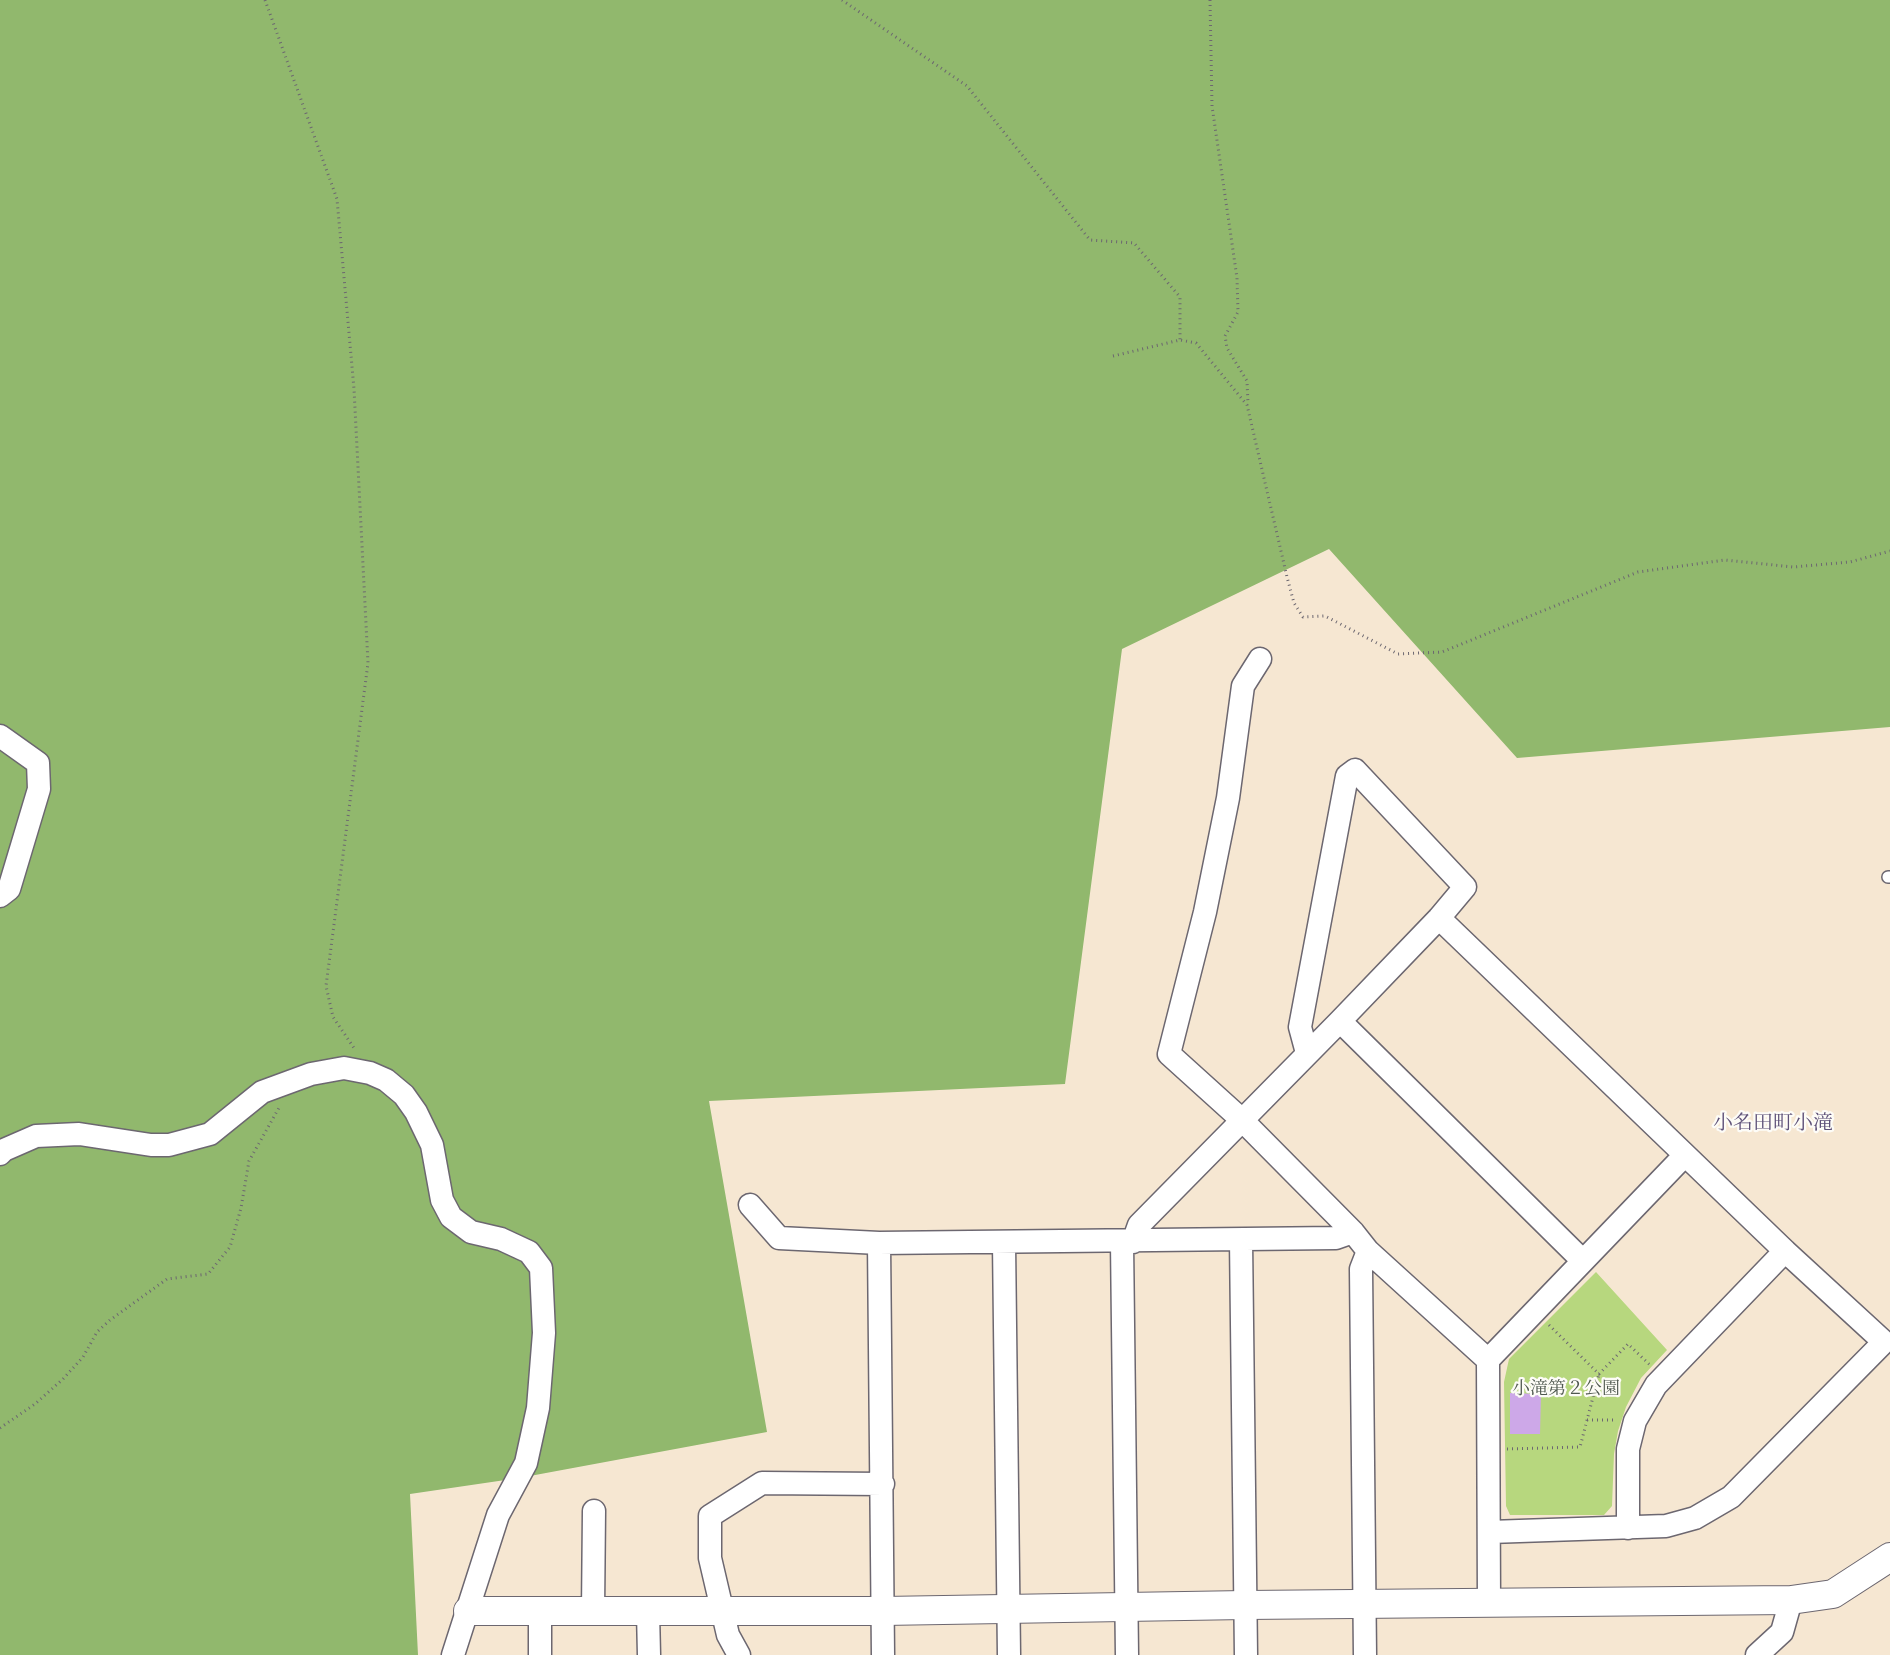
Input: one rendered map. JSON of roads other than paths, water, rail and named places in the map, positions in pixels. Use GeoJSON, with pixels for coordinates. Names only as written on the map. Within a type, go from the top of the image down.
{"type":"FeatureCollection","features":[{"type":"Feature","properties":{"kind":"street"},"geometry":{"type":"LineString","coordinates":[[1260,659],[1243,686],[1225,817],[1205,912],[1169,1054],[1242,1120],[1353,1232],[1368,1251],[1488,1360]]}},
{"type":"Feature","properties":{"kind":"street"},"geometry":{"type":"LineString","coordinates":[[0,736],[38,763],[39,789],[9,889],[0,896]]}},
{"type":"Feature","properties":{"kind":"street"},"geometry":{"type":"LineString","coordinates":[[1128,1655],[1127,1242],[1139,1225],[1440,918],[1465,886],[1355,770],[1347,776],[1300,1027],[1307,1053]]}},
{"type":"Feature","properties":{"kind":"street"},"geometry":{"type":"LineString","coordinates":[[1440,918],[1785,1251],[1884,1342],[1731,1497],[1695,1518],[1666,1526],[1490,1532]]}},
{"type":"Feature","properties":{"kind":"street"},"geometry":{"type":"LineString","coordinates":[[1340,1021],[1582,1260]]}},
{"type":"Feature","properties":{"kind":"street"},"geometry":{"type":"LineString","coordinates":[[0,1154],[4,1150],[36,1136],[79,1134],[151,1145],[169,1145],[210,1134],[262,1092],[311,1074],[344,1068],[370,1073],[386,1080],[404,1095],[416,1112],[432,1144],[442,1200],[451,1216],[471,1232],[501,1239],[529,1252],[541,1268],[544,1333],[538,1408],[526,1463],[498,1515],[453,1655]]}},
{"type":"Feature","properties":{"kind":"street"},"geometry":{"type":"LineString","coordinates":[[1489,1602],[1488,1360],[1582,1260],[1685,1155]]}},
{"type":"Feature","properties":{"kind":"street"},"geometry":{"type":"LineString","coordinates":[[750,1205],[779,1238],[879,1243],[1127,1242],[1336,1238],[1353,1232]]}},
{"type":"Feature","properties":{"kind":"street"},"geometry":{"type":"LineString","coordinates":[[1241,1240],[1246,1655]]}},
{"type":"Feature","properties":{"kind":"street"},"geometry":{"type":"LineString","coordinates":[[879,1243],[883,1484],[883,1655]]}},
{"type":"Feature","properties":{"kind":"street"},"geometry":{"type":"LineString","coordinates":[[1004,1243],[1008,1655]]}},
{"type":"Feature","properties":{"kind":"street"},"geometry":{"type":"LineString","coordinates":[[1365,1655],[1361,1269],[1368,1251]]}},
{"type":"Feature","properties":{"kind":"street"},"geometry":{"type":"LineString","coordinates":[[1628,1528],[1628,1449],[1634,1424],[1656,1385],[1785,1251]]}},
{"type":"Feature","properties":{"kind":"street"},"geometry":{"type":"LineString","coordinates":[[739,1655],[728,1635],[721,1611],[710,1558],[710,1516],[762,1482],[883,1484]]}},
{"type":"Feature","properties":{"kind":"street"},"geometry":{"type":"LineString","coordinates":[[594,1511],[594,1611]]}},
{"type":"Feature","properties":{"kind":"street"},"geometry":{"type":"LineString","coordinates":[[468,1611],[883,1611],[1489,1602],[1791,1600],[1833,1594],[1890,1557]]}},
{"type":"Feature","properties":{"kind":"street"},"geometry":{"type":"LineString","coordinates":[[1757,1655],[1782,1632],[1791,1600]]}},
{"type":"Feature","properties":{"kind":"street"},"geometry":{"type":"LineString","coordinates":[[540,1612],[540,1655]]}},
{"type":"Feature","properties":{"kind":"street"},"geometry":{"type":"LineString","coordinates":[[648,1612],[649,1655]]}},
{"type":"Feature","properties":{"kind":"district","name":"小名田町小滝"},"geometry":{"type":"Point","coordinates":[1773,1125]}},
{"type":"Feature","properties":{"kind":"park label","name":"小滝第２公園"},"geometry":{"type":"Point","coordinates":[1566,1390]}}]}
